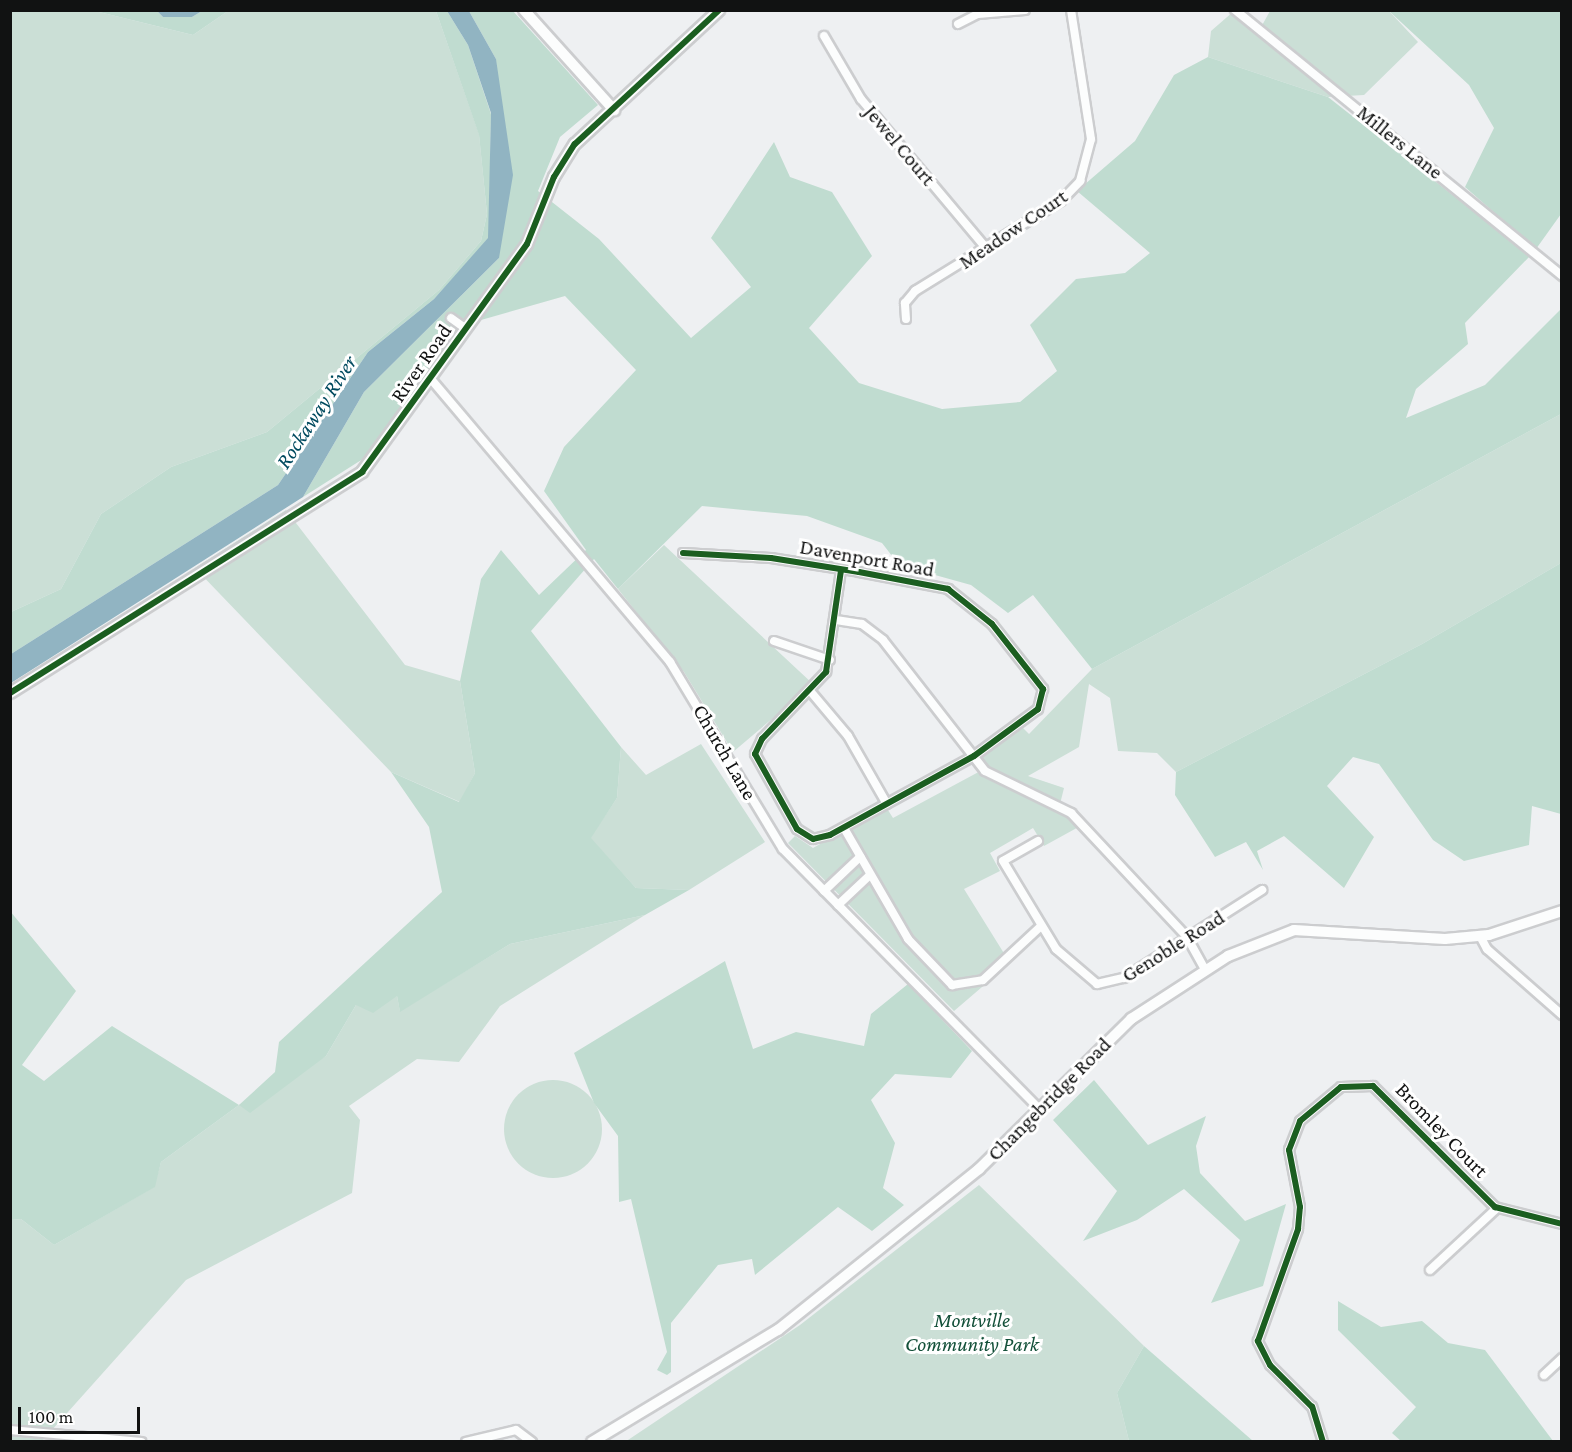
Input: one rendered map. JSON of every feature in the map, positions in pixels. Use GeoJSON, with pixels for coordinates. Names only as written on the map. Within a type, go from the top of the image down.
{"type":"FeatureCollection","features":[{"type":"Feature","properties":{"kind":"main road"},"geometry":{"type":"LineString","coordinates":[[524,10],[614,110]]}},
{"type":"Feature","properties":{"kind":"main road","name":"River Road"},"geometry":{"type":"LineString","coordinates":[[10,693],[336,493],[379,454],[535,231],[560,167],[575,144],[719,10]]}},
{"type":"Feature","properties":{"kind":"main road","name":"Changebridge Road"},"geometry":{"type":"LineString","coordinates":[[592,1442],[778,1330],[978,1169],[1131,1019],[1205,969],[1262,938],[1294,930],[1395,940],[1480,936],[1562,910]]}},
{"type":"Feature","properties":{"kind":"street"},"geometry":{"type":"LineString","coordinates":[[958,24],[978,14],[1025,10]]}},
{"type":"Feature","properties":{"kind":"street","name":"Meadow Court"},"geometry":{"type":"LineString","coordinates":[[906,319],[909,296],[1066,197],[1087,166],[1091,139],[1071,10]]}},
{"type":"Feature","properties":{"kind":"street","name":"Millers Lane"},"geometry":{"type":"LineString","coordinates":[[1235,10],[1562,276]]}},
{"type":"Feature","properties":{"kind":"street","name":"Jewel Court"},"geometry":{"type":"LineString","coordinates":[[824,36],[848,82],[986,248]]}},
{"type":"Feature","properties":{"kind":"street"},"geometry":{"type":"LineString","coordinates":[[450,318],[465,328]]}},
{"type":"Feature","properties":{"kind":"street","name":"Church Lane"},"geometry":{"type":"LineString","coordinates":[[430,378],[669,662],[768,829],[824,891],[1039,1109]]}},
{"type":"Feature","properties":{"kind":"street","name":"Davenport Road"},"geometry":{"type":"LineString","coordinates":[[683,553],[771,558],[958,593],[992,624],[1036,677],[1043,694],[1038,710],[975,756],[844,828],[813,839],[796,829],[755,754],[762,739],[811,692]]}},
{"type":"Feature","properties":{"kind":"street"},"geometry":{"type":"LineString","coordinates":[[841,570],[830,660],[811,692],[848,736],[887,804]]}},
{"type":"Feature","properties":{"kind":"street"},"geometry":{"type":"LineString","coordinates":[[836,620],[862,624],[883,640],[994,778],[1062,805],[1186,937],[1205,969]]}},
{"type":"Feature","properties":{"kind":"street"},"geometry":{"type":"LineString","coordinates":[[774,641],[830,660]]}},
{"type":"Feature","properties":{"kind":"street"},"geometry":{"type":"LineString","coordinates":[[844,828],[908,939],[943,978],[957,986],[983,980],[1040,927]]}},
{"type":"Feature","properties":{"kind":"street","name":"Genoble Road"},"geometry":{"type":"LineString","coordinates":[[1038,842],[1003,861],[1040,927],[1083,977],[1103,984],[1124,978],[1262,890]]}},
{"type":"Feature","properties":{"kind":"street"},"geometry":{"type":"LineString","coordinates":[[824,891],[860,857]]}},
{"type":"Feature","properties":{"kind":"street"},"geometry":{"type":"LineString","coordinates":[[838,905],[870,875]]}},
{"type":"Feature","properties":{"kind":"street"},"geometry":{"type":"LineString","coordinates":[[1480,936],[1487,949],[1562,1015]]}},
{"type":"Feature","properties":{"kind":"street","name":"Bromley Court"},"geometry":{"type":"LineString","coordinates":[[1323,1442],[1312,1407],[1270,1365],[1258,1341],[1298,1229],[1300,1207],[1289,1150],[1294,1129],[1341,1087],[1373,1086],[1497,1208]]}},
{"type":"Feature","properties":{"kind":"street"},"geometry":{"type":"LineString","coordinates":[[1430,1270],[1497,1208],[1562,1224]]}},
{"type":"Feature","properties":{"kind":"street"},"geometry":{"type":"LineString","coordinates":[[1544,1375],[1562,1358]]}},
{"type":"Feature","properties":{"kind":"street"},"geometry":{"type":"LineString","coordinates":[[10,1430],[141,1442]]}},
{"type":"Feature","properties":{"kind":"street"},"geometry":{"type":"LineString","coordinates":[[466,1442],[516,1430],[532,1442]]}},
{"type":"Feature","properties":{"kind":"green space"},"geometry":{"type":"Polygon","coordinates":[[[10,11],[95,11],[193,35],[228,11],[436,11],[479,134],[487,214],[481,241],[439,290],[267,432],[171,467],[101,514],[61,589],[11,612],[10,11]]]}},
{"type":"Feature","properties":{"kind":"green space"},"geometry":{"type":"Polygon","coordinates":[[[95,11],[157,11],[163,17],[192,17],[202,11],[228,11],[193,35],[95,11]]]}},
{"type":"Feature","properties":{"kind":"green space"},"geometry":{"type":"Polygon","coordinates":[[[436,11],[447,11],[468,45],[491,114],[489,238],[434,299],[368,352],[278,485],[11,654],[11,612],[61,589],[101,514],[171,467],[267,432],[439,290],[481,241],[487,214],[479,135],[436,11]]]}},
{"type":"Feature","properties":{"kind":"green space"},"geometry":{"type":"Polygon","coordinates":[[[469,11],[513,11],[598,105],[560,137],[538,191],[599,239],[691,338],[751,287],[711,238],[774,142],[790,177],[832,192],[872,256],[809,328],[859,383],[942,409],[1020,402],[1057,371],[1030,325],[1076,279],[1125,273],[1150,253],[1077,191],[1135,141],[1174,75],[1208,57],[1328,97],[1530,256],[1465,323],[1468,344],[1416,389],[1406,418],[1485,385],[1561,309],[1561,414],[1092,669],[1033,595],[1008,613],[971,585],[899,565],[882,543],[807,516],[702,506],[618,589],[594,559],[531,631],[621,747],[617,798],[591,838],[636,888],[689,890],[645,915],[510,944],[400,1012],[397,996],[373,1013],[356,1005],[326,1056],[250,1113],[239,1105],[275,1072],[279,1042],[442,892],[429,827],[391,772],[459,802],[475,773],[460,681],[481,579],[501,550],[539,595],[586,550],[544,491],[564,447],[636,370],[565,296],[460,326],[366,457],[303,497],[364,392],[499,258],[496,59],[469,11]]]}},
{"type":"Feature","properties":{"kind":"green space"},"geometry":{"type":"Polygon","coordinates":[[[1234,11],[1260,29],[1270,11],[1389,11],[1418,42],[1364,95],[1328,97],[1208,57],[1211,31],[1234,11]]]}},
{"type":"Feature","properties":{"kind":"green space"},"geometry":{"type":"Polygon","coordinates":[[[1389,11],[1561,11],[1561,214],[1536,249],[1465,187],[1494,128],[1469,85],[1389,11]]]}},
{"type":"Feature","properties":{"kind":"green space"},"geometry":{"type":"Polygon","coordinates":[[[1561,414],[1561,563],[1422,644],[1176,772],[1157,753],[1118,751],[1110,698],[1089,684],[1079,747],[1028,776],[1064,788],[1060,804],[1084,824],[1044,846],[1033,828],[990,853],[1000,871],[964,889],[1010,963],[954,1011],[788,843],[795,836],[813,848],[886,807],[893,818],[986,768],[977,754],[1021,726],[1029,734],[1092,669],[1561,414]]]}},
{"type":"Feature","properties":{"kind":"green space"},"geometry":{"type":"Polygon","coordinates":[[[286,510],[405,665],[460,681],[475,773],[460,802],[391,772],[195,568],[286,510]]]}},
{"type":"Feature","properties":{"kind":"green space"},"geometry":{"type":"Polygon","coordinates":[[[664,545],[813,684],[733,752],[684,672],[618,589],[664,545]]]}},
{"type":"Feature","properties":{"kind":"green space"},"geometry":{"type":"Polygon","coordinates":[[[1561,563],[1561,814],[1532,806],[1529,845],[1464,861],[1433,840],[1379,764],[1353,757],[1327,786],[1374,837],[1344,888],[1284,836],[1257,851],[1263,870],[1246,842],[1215,857],[1175,795],[1176,772],[1422,644],[1561,563]]]}},
{"type":"Feature","properties":{"kind":"green space"},"geometry":{"type":"Polygon","coordinates":[[[701,744],[765,842],[689,890],[636,888],[590,838],[617,798],[621,747],[646,775],[701,744]]]}},
{"type":"Feature","properties":{"kind":"green space"},"geometry":{"type":"Polygon","coordinates":[[[10,911],[76,991],[22,1065],[44,1081],[112,1026],[239,1105],[161,1162],[155,1187],[54,1245],[21,1219],[11,1220],[10,911]]]}},
{"type":"Feature","properties":{"kind":"green space"},"geometry":{"type":"Polygon","coordinates":[[[645,915],[500,1006],[459,1062],[417,1059],[349,1106],[360,1120],[352,1193],[186,1280],[42,1441],[11,1441],[11,1220],[21,1219],[54,1245],[154,1187],[161,1162],[239,1105],[326,1056],[356,1005],[397,996],[400,1011],[510,944],[645,915]]]}},
{"type":"Feature","properties":{"kind":"green space"},"geometry":{"type":"Polygon","coordinates":[[[725,961],[753,1049],[796,1032],[864,1046],[871,1014],[908,984],[972,1051],[951,1078],[895,1074],[871,1100],[895,1143],[883,1188],[904,1205],[872,1231],[838,1207],[755,1275],[752,1259],[718,1265],[671,1323],[671,1372],[667,1375],[657,1370],[667,1352],[631,1199],[619,1202],[618,1136],[594,1103],[574,1053],[725,961]]]}},
{"type":"Feature","properties":{"kind":"green space"},"geometry":{"type":"Polygon","coordinates":[[[553,1080],[572,1084],[588,1094],[598,1110],[602,1129],[598,1148],[588,1164],[572,1174],[553,1178],[534,1174],[518,1164],[508,1148],[504,1129],[508,1110],[518,1094],[534,1084],[553,1080]]]}},
{"type":"Feature","properties":{"kind":"green space"},"geometry":{"type":"Polygon","coordinates":[[[1094,1080],[1148,1145],[1206,1116],[1196,1146],[1200,1173],[1245,1221],[1286,1204],[1263,1286],[1211,1303],[1240,1240],[1184,1189],[1137,1220],[1083,1241],[1117,1191],[1053,1120],[1094,1080]]]}},
{"type":"Feature","properties":{"kind":"green space","name":"Montville Community Park"},"geometry":{"type":"Polygon","coordinates":[[[979,1185],[1144,1346],[1117,1393],[1129,1441],[625,1442],[800,1325],[979,1185]]]}},
{"type":"Feature","properties":{"kind":"green space"},"geometry":{"type":"Polygon","coordinates":[[[1338,1301],[1381,1327],[1422,1321],[1448,1343],[1485,1350],[1553,1441],[1401,1441],[1392,1433],[1416,1407],[1338,1330],[1338,1301]]]}},
{"type":"Feature","properties":{"kind":"green space"},"geometry":{"type":"Polygon","coordinates":[[[1144,1346],[1253,1441],[1129,1441],[1117,1393],[1144,1346]]]}},
{"type":"Feature","properties":{"kind":"water"},"geometry":{"type":"Polygon","coordinates":[[[157,11],[202,11],[192,17],[163,17],[157,11]]]}},
{"type":"Feature","properties":{"kind":"water","name":"Rockaway River"},"geometry":{"type":"Polygon","coordinates":[[[447,11],[469,11],[496,59],[513,175],[499,258],[364,392],[303,497],[11,683],[11,654],[278,485],[368,352],[434,299],[488,238],[491,113],[468,45],[447,11]]]}},
{"type":"Feature","properties":{"kind":"cycle path"},"geometry":{"type":"LineString","coordinates":[[10,693],[362,472],[527,244],[554,177],[575,144],[719,10]]}},
{"type":"Feature","properties":{"kind":"cycle path"},"geometry":{"type":"LineString","coordinates":[[683,553],[771,558],[859,572],[948,589],[992,624],[1043,689],[1038,709],[974,756],[830,835],[813,839],[797,829],[755,754],[762,739],[826,672],[841,570]]}},
{"type":"Feature","properties":{"kind":"cycle path"},"geometry":{"type":"LineString","coordinates":[[1323,1442],[1312,1407],[1270,1365],[1258,1341],[1298,1229],[1300,1207],[1289,1150],[1300,1121],[1341,1087],[1373,1086],[1495,1207],[1562,1224]]}}]}
